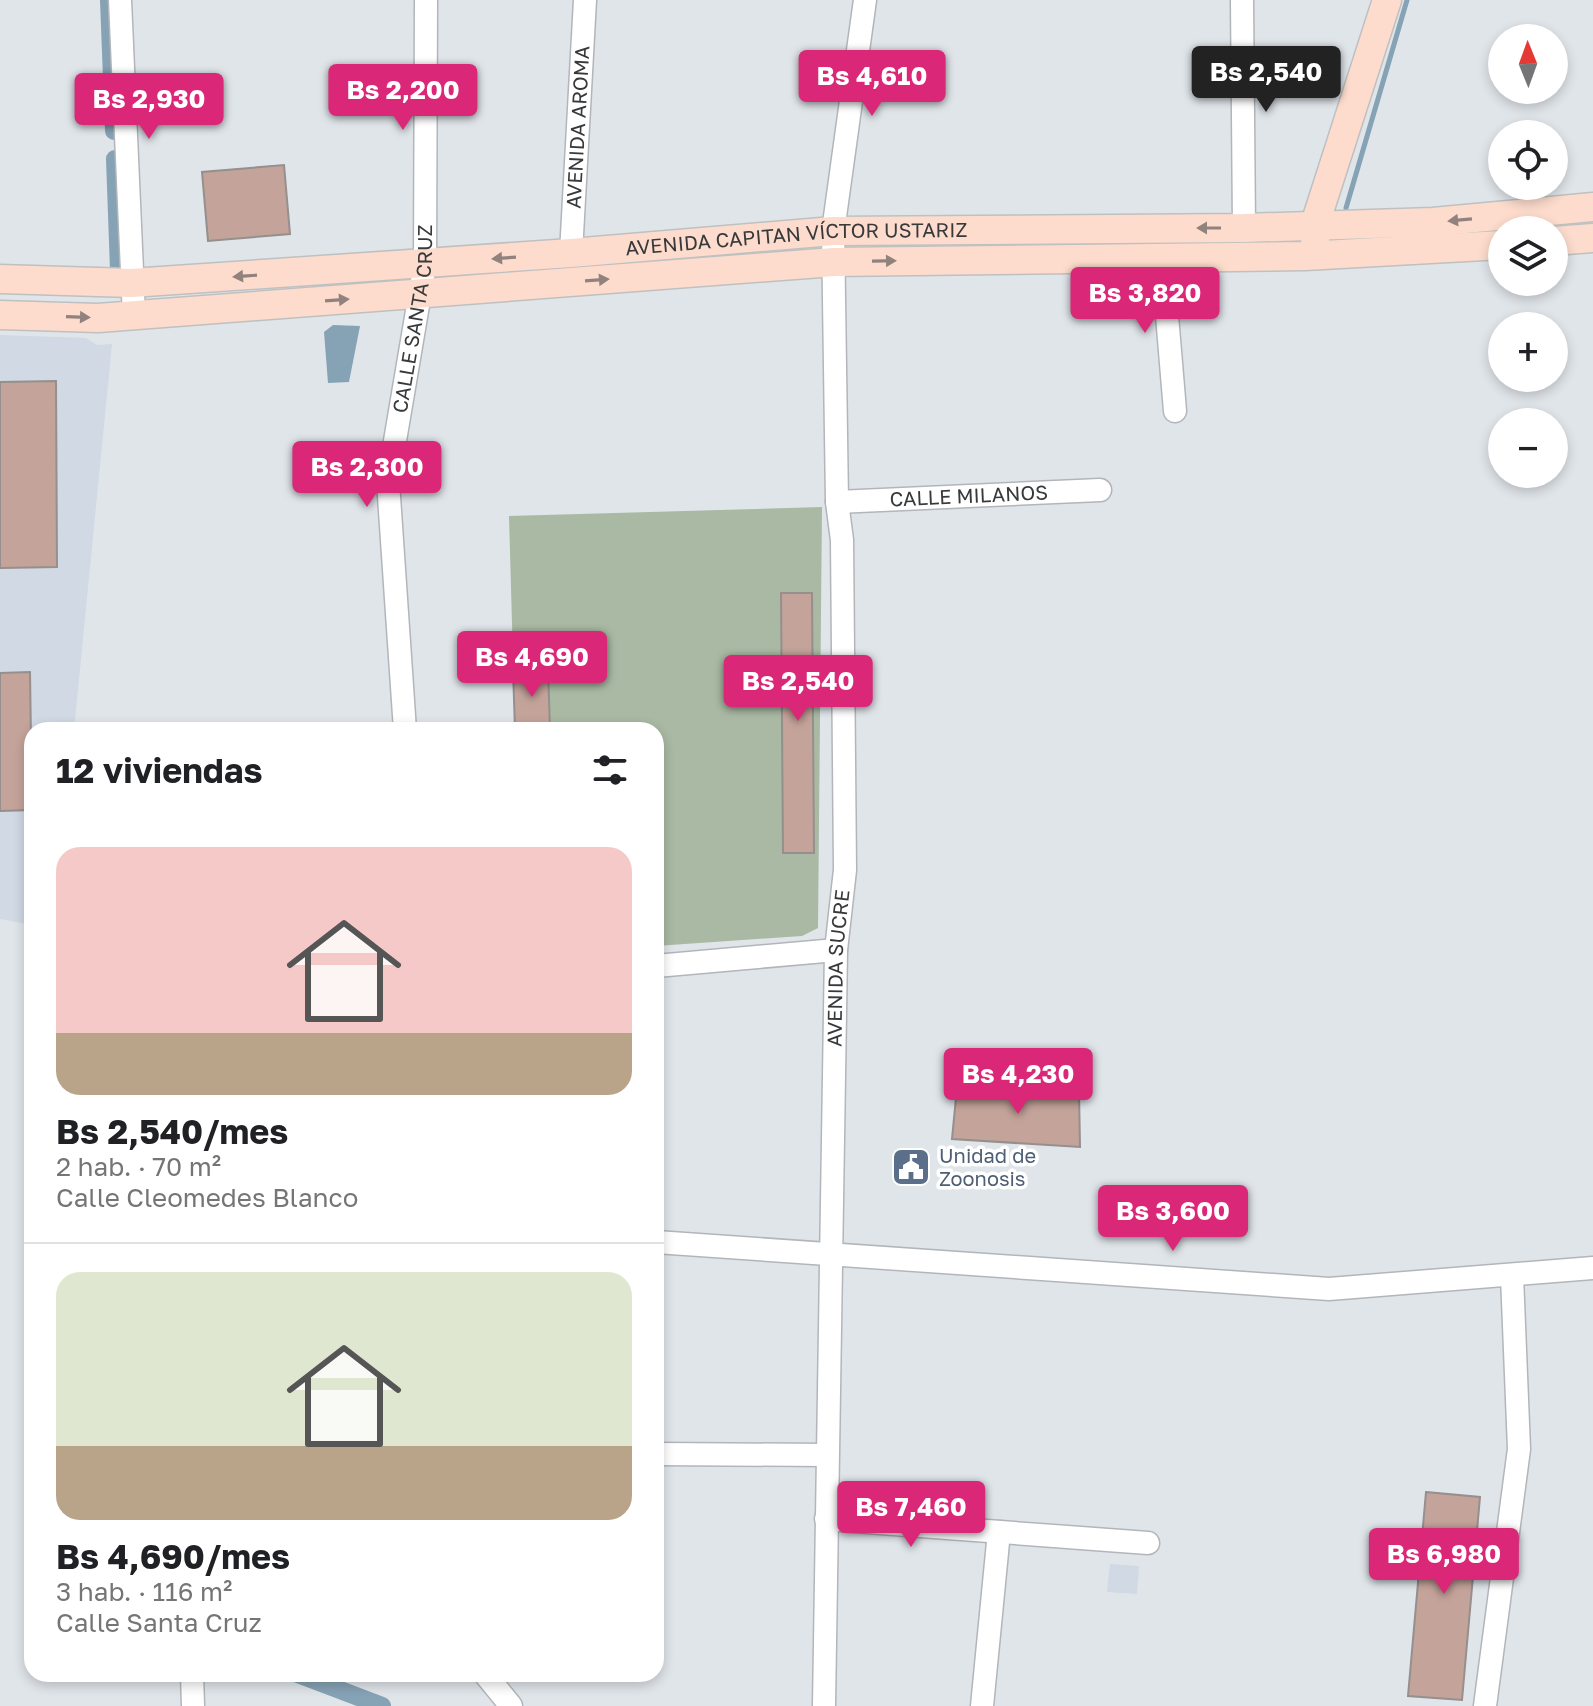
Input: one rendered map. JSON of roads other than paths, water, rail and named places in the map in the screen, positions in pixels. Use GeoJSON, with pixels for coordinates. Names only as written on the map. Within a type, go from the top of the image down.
{"type":"FeatureCollection","features":[{"type":"Feature","properties":{"kind":"main road"},"geometry":{"type":"LineString","coordinates":[[1314,256],[1315,224],[1387,0]]}},
{"type":"Feature","properties":{"kind":"main road","name":"AVENIDA CAPITAN VÍCTOR USTARIZ"},"geometry":{"type":"LineString","coordinates":[[0,279],[131,283],[425,264],[833,231],[1244,228],[1433,222],[1593,207]]}},
{"type":"Feature","properties":{"kind":"main road"},"geometry":{"type":"LineString","coordinates":[[1568,240],[1593,238]]}},
{"type":"Feature","properties":{"kind":"main road","name":"AVENIDA CAPITAN VÍCTOR USTARIZ"},"geometry":{"type":"LineString","coordinates":[[0,315],[134,316],[834,262],[1314,256],[1488,246]]}},
{"type":"Feature","properties":{"kind":"street"},"geometry":{"type":"LineString","coordinates":[[120,0],[134,316]]}},
{"type":"Feature","properties":{"kind":"street","name":"CALLE SANTA CRUZ"},"geometry":{"type":"LineString","coordinates":[[404,722],[388,482],[423,294],[426,0]]}},
{"type":"Feature","properties":{"kind":"street","name":"AVENIDA AROMA"},"geometry":{"type":"LineString","coordinates":[[571,253],[585,0]]}},
{"type":"Feature","properties":{"kind":"street","name":"AVENIDA SUCRE"},"geometry":{"type":"LineString","coordinates":[[824,1706],[836,950],[845,870],[842,540],[837,502],[833,231],[865,0]]}},
{"type":"Feature","properties":{"kind":"street"},"geometry":{"type":"LineString","coordinates":[[1242,0],[1244,228]]}},
{"type":"Feature","properties":{"kind":"street"},"geometry":{"type":"LineString","coordinates":[[1162,256],[1175,411]]}},
{"type":"Feature","properties":{"kind":"street","name":"CALLE MILANOS"},"geometry":{"type":"LineString","coordinates":[[837,502],[1100,490]]}},
{"type":"Feature","properties":{"kind":"street"},"geometry":{"type":"LineString","coordinates":[[664,965],[836,950]]}},
{"type":"Feature","properties":{"kind":"street"},"geometry":{"type":"LineString","coordinates":[[664,1243],[1329,1289],[1593,1268]]}},
{"type":"Feature","properties":{"kind":"street"},"geometry":{"type":"LineString","coordinates":[[1485,1706],[1519,1449],[1512,1276]]}},
{"type":"Feature","properties":{"kind":"street"},"geometry":{"type":"LineString","coordinates":[[664,1454],[827,1455]]}},
{"type":"Feature","properties":{"kind":"street"},"geometry":{"type":"LineString","coordinates":[[826,1519],[1148,1543]]}},
{"type":"Feature","properties":{"kind":"street"},"geometry":{"type":"LineString","coordinates":[[982,1706],[999,1532]]}},
{"type":"Feature","properties":{"kind":"street"},"geometry":{"type":"LineString","coordinates":[[192,1682],[193,1706]]}},
{"type":"Feature","properties":{"kind":"street"},"geometry":{"type":"LineString","coordinates":[[492,1682],[511,1706]]}},
{"type":"Feature","properties":{"kind":"water"},"geometry":{"type":"Polygon","coordinates":[[[333,325],[360,326],[349,382],[328,383],[324,332],[333,325]]]}},
{"type":"Feature","properties":{"kind":"waterway"},"geometry":{"type":"LineString","coordinates":[[109,0],[114,131]]}},
{"type":"Feature","properties":{"kind":"waterway"},"geometry":{"type":"LineString","coordinates":[[1346,208],[1407,0]]}},
{"type":"Feature","properties":{"kind":"waterway"},"geometry":{"type":"LineString","coordinates":[[115,159],[119,270]]}},
{"type":"Feature","properties":{"kind":"waterway"},"geometry":{"type":"LineString","coordinates":[[319,1682],[382,1706]]}},
{"type":"Feature","properties":{"kind":"place","name":"Unidad de Zoonosis"},"geometry":{"type":"Point","coordinates":[911,1167]}}]}
